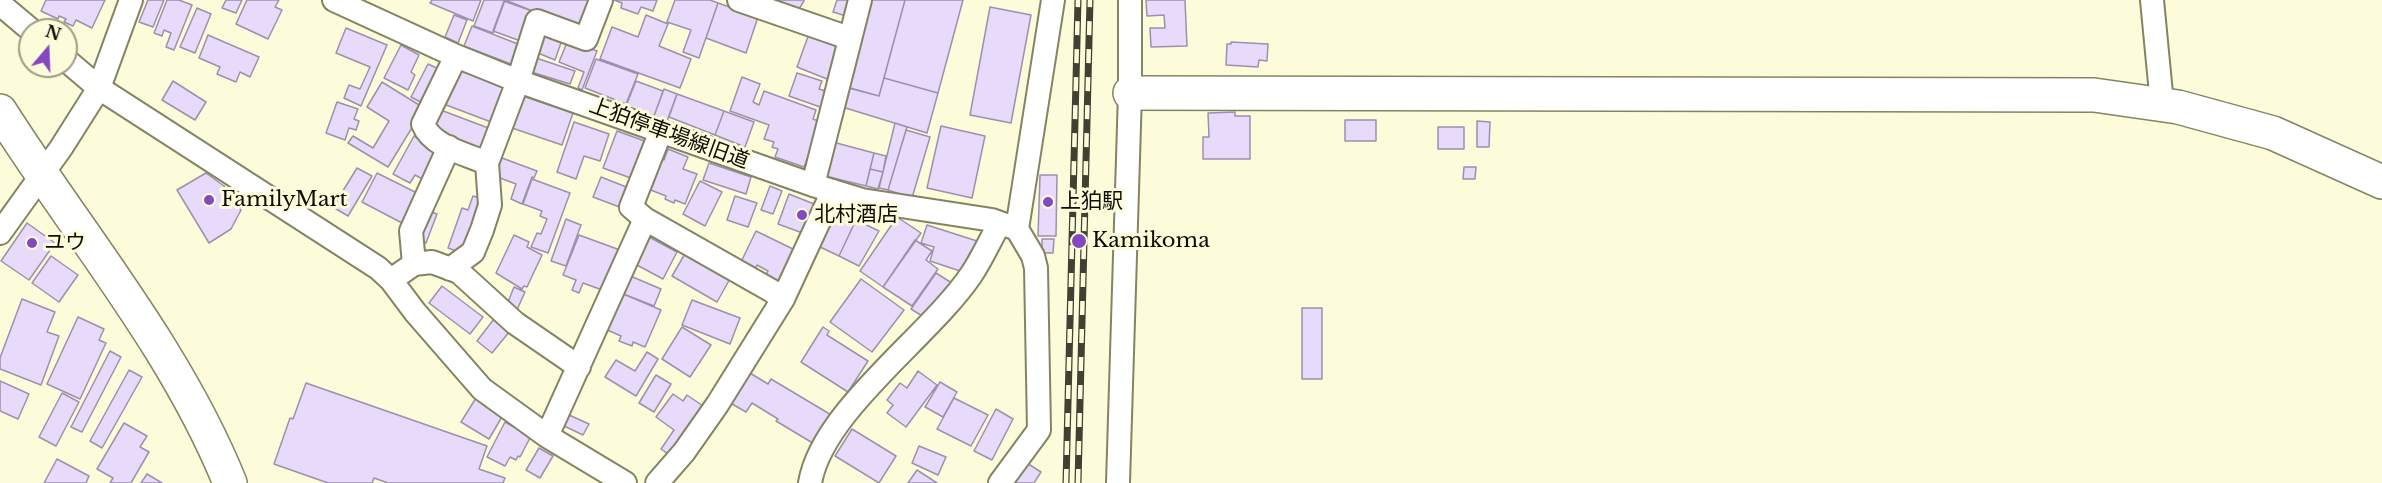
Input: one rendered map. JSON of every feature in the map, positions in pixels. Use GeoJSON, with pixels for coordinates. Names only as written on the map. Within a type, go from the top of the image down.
{"type":"FeatureCollection","features":[{"type":"Feature","properties":{"kind":"main road"},"geometry":{"type":"LineString","coordinates":[[1130,93],[2094,95],[2178,107],[2273,133],[2382,182]]}},
{"type":"Feature","properties":{"kind":"main road"},"geometry":{"type":"LineString","coordinates":[[0,111],[170,363],[200,418],[230,483]]}},
{"type":"Feature","properties":{"kind":"street"},"geometry":{"type":"LineString","coordinates":[[0,233],[42,175],[99,88],[130,0]]}},
{"type":"Feature","properties":{"kind":"street","name":"上狛停車場線旧道"},"geometry":{"type":"LineString","coordinates":[[334,0],[456,56],[519,81],[823,188],[862,200],[992,220],[1008,226]]}},
{"type":"Feature","properties":{"kind":"street"},"geometry":{"type":"LineString","coordinates":[[450,269],[472,252],[482,230],[490,205],[487,163],[519,81],[537,21],[586,39],[601,0]]}},
{"type":"Feature","properties":{"kind":"street"},"geometry":{"type":"LineString","coordinates":[[740,0],[849,38]]}},
{"type":"Feature","properties":{"kind":"street"},"geometry":{"type":"LineString","coordinates":[[657,483],[684,452],[717,405],[783,299],[823,188],[849,38],[860,0]]}},
{"type":"Feature","properties":{"kind":"street"},"geometry":{"type":"LineString","coordinates":[[810,483],[822,447],[831,432],[854,404],[926,329],[971,276],[1008,226],[1053,0]]}},
{"type":"Feature","properties":{"kind":"street"},"geometry":{"type":"LineString","coordinates":[[1118,483],[1130,93],[1130,0]]}},
{"type":"Feature","properties":{"kind":"street"},"geometry":{"type":"LineString","coordinates":[[2152,0],[2162,104]]}},
{"type":"Feature","properties":{"kind":"street"},"geometry":{"type":"LineString","coordinates":[[0,4],[18,19]]}},
{"type":"Feature","properties":{"kind":"street"},"geometry":{"type":"LineString","coordinates":[[456,56],[423,124],[427,135],[487,163]]}},
{"type":"Feature","properties":{"kind":"street"},"geometry":{"type":"LineString","coordinates":[[78,70],[99,88],[378,268],[391,280],[482,388],[548,436],[625,483]]}},
{"type":"Feature","properties":{"kind":"street"},"geometry":{"type":"LineString","coordinates":[[661,131],[631,207],[645,219],[783,299]]}},
{"type":"Feature","properties":{"kind":"street"},"geometry":{"type":"LineString","coordinates":[[414,264],[411,231],[449,147]]}},
{"type":"Feature","properties":{"kind":"street"},"geometry":{"type":"LineString","coordinates":[[548,436],[645,219]]}},
{"type":"Feature","properties":{"kind":"street"},"geometry":{"type":"LineString","coordinates":[[1000,483],[1039,430],[1036,268],[1033,256],[1008,226]]}},
{"type":"Feature","properties":{"kind":"street"},"geometry":{"type":"LineString","coordinates":[[391,280],[414,264],[432,262],[459,272],[514,323],[579,367]]}},
{"type":"Feature","properties":{"kind":"building"},"geometry":{"type":"Polygon","coordinates":[[[46,0],[105,0],[92,28],[78,21],[78,18],[59,16],[56,18],[41,11],[46,0]]]}},
{"type":"Feature","properties":{"kind":"building"},"geometry":{"type":"Polygon","coordinates":[[[148,0],[164,0],[153,27],[139,22],[148,0]]]}},
{"type":"Feature","properties":{"kind":"building"},"geometry":{"type":"Polygon","coordinates":[[[167,0],[179,0],[192,5],[174,50],[166,47],[171,33],[164,30],[162,36],[154,33],[167,0]]]}},
{"type":"Feature","properties":{"kind":"building"},"geometry":{"type":"Polygon","coordinates":[[[226,0],[242,0],[236,13],[222,8],[226,0]]]}},
{"type":"Feature","properties":{"kind":"building"},"geometry":{"type":"Polygon","coordinates":[[[247,0],[279,0],[275,7],[282,10],[268,39],[236,24],[247,0]]]}},
{"type":"Feature","properties":{"kind":"building"},"geometry":{"type":"Polygon","coordinates":[[[432,0],[481,0],[473,21],[430,3],[432,0]]]}},
{"type":"Feature","properties":{"kind":"building"},"geometry":{"type":"Polygon","coordinates":[[[484,0],[505,0],[493,33],[474,26],[484,0]]]}},
{"type":"Feature","properties":{"kind":"building"},"geometry":{"type":"Polygon","coordinates":[[[505,0],[594,0],[583,31],[505,0]]]}},
{"type":"Feature","properties":{"kind":"building"},"geometry":{"type":"Polygon","coordinates":[[[614,0],[657,0],[653,11],[641,7],[638,14],[621,8],[622,3],[614,0]]]}},
{"type":"Feature","properties":{"kind":"building"},"geometry":{"type":"Polygon","coordinates":[[[675,0],[710,0],[718,3],[699,58],[683,52],[691,30],[667,22],[675,0]]]}},
{"type":"Feature","properties":{"kind":"building"},"geometry":{"type":"Polygon","coordinates":[[[778,0],[804,0],[804,1],[797,12],[778,0]]]}},
{"type":"Feature","properties":{"kind":"building"},"geometry":{"type":"Polygon","coordinates":[[[837,0],[851,0],[846,16],[833,12],[837,0]]]}},
{"type":"Feature","properties":{"kind":"building"},"geometry":{"type":"Polygon","coordinates":[[[866,0],[905,0],[879,96],[843,86],[866,0]]]}},
{"type":"Feature","properties":{"kind":"building"},"geometry":{"type":"Polygon","coordinates":[[[905,0],[963,0],[938,93],[884,78],[905,0]]]}},
{"type":"Feature","properties":{"kind":"building"},"geometry":{"type":"Polygon","coordinates":[[[1146,0],[1185,0],[1187,46],[1151,47],[1150,28],[1165,28],[1164,15],[1147,16],[1146,0]]]}},
{"type":"Feature","properties":{"kind":"building"},"geometry":{"type":"Polygon","coordinates":[[[504,1],[532,11],[525,31],[526,43],[493,31],[504,1]]]}},
{"type":"Feature","properties":{"kind":"building"},"geometry":{"type":"Polygon","coordinates":[[[718,3],[758,17],[746,53],[706,38],[718,3]]]}},
{"type":"Feature","properties":{"kind":"building"},"geometry":{"type":"Polygon","coordinates":[[[990,7],[1031,15],[1011,123],[970,115],[990,7]]]}},
{"type":"Feature","properties":{"kind":"building"},"geometry":{"type":"Polygon","coordinates":[[[197,8],[211,14],[195,53],[180,47],[197,8]]]}},
{"type":"Feature","properties":{"kind":"building"},"geometry":{"type":"Polygon","coordinates":[[[454,15],[467,20],[458,43],[445,37],[454,15]]]}},
{"type":"Feature","properties":{"kind":"building"},"geometry":{"type":"Polygon","coordinates":[[[646,15],[668,24],[659,46],[691,59],[680,88],[600,59],[612,27],[638,37],[646,15]]]}},
{"type":"Feature","properties":{"kind":"building"},"geometry":{"type":"Polygon","coordinates":[[[472,26],[523,46],[516,66],[464,46],[472,26]]]}},
{"type":"Feature","properties":{"kind":"building"},"geometry":{"type":"Polygon","coordinates":[[[346,28],[387,45],[361,106],[344,98],[349,85],[360,89],[370,67],[336,53],[346,28]]]}},
{"type":"Feature","properties":{"kind":"building"},"geometry":{"type":"Polygon","coordinates":[[[541,29],[563,37],[555,60],[533,51],[541,29]]]}},
{"type":"Feature","properties":{"kind":"building"},"geometry":{"type":"Polygon","coordinates":[[[810,31],[841,42],[827,79],[797,67],[810,31]]]}},
{"type":"Feature","properties":{"kind":"building"},"geometry":{"type":"Polygon","coordinates":[[[208,35],[259,57],[250,77],[240,72],[236,82],[217,74],[220,67],[199,58],[208,35]]]}},
{"type":"Feature","properties":{"kind":"building"},"geometry":{"type":"Polygon","coordinates":[[[568,40],[597,51],[582,90],[578,88],[584,72],[559,62],[568,40]]]}},
{"type":"Feature","properties":{"kind":"building"},"geometry":{"type":"Polygon","coordinates":[[[1231,42],[1268,44],[1267,61],[1259,60],[1258,67],[1226,65],[1227,44],[1231,42]]]}},
{"type":"Feature","properties":{"kind":"building"},"geometry":{"type":"Polygon","coordinates":[[[401,45],[419,55],[411,72],[415,75],[408,90],[384,78],[401,45]]]}},
{"type":"Feature","properties":{"kind":"building"},"geometry":{"type":"Polygon","coordinates":[[[533,57],[575,71],[570,84],[528,71],[533,57]]]}},
{"type":"Feature","properties":{"kind":"building"},"geometry":{"type":"Polygon","coordinates":[[[596,59],[638,74],[626,104],[585,88],[596,59]]]}},
{"type":"Feature","properties":{"kind":"building"},"geometry":{"type":"Polygon","coordinates":[[[428,64],[443,71],[426,105],[411,97],[428,64]]]}},
{"type":"Feature","properties":{"kind":"building"},"geometry":{"type":"Polygon","coordinates":[[[454,68],[513,90],[499,125],[441,103],[454,68]]]}},
{"type":"Feature","properties":{"kind":"building"},"geometry":{"type":"Polygon","coordinates":[[[797,73],[822,81],[819,89],[829,92],[823,108],[789,96],[797,73]]]}},
{"type":"Feature","properties":{"kind":"building"},"geometry":{"type":"Polygon","coordinates":[[[742,77],[760,84],[753,102],[759,105],[764,91],[816,110],[813,119],[821,122],[804,167],[775,157],[778,149],[772,147],[774,142],[764,139],[769,125],[730,111],[742,77]]]}},
{"type":"Feature","properties":{"kind":"building"},"geometry":{"type":"Polygon","coordinates":[[[884,78],[938,93],[927,133],[839,106],[845,87],[879,96],[884,78]]]}},
{"type":"Feature","properties":{"kind":"building"},"geometry":{"type":"Polygon","coordinates":[[[173,81],[206,102],[195,120],[162,100],[173,81]]]}},
{"type":"Feature","properties":{"kind":"building"},"geometry":{"type":"Polygon","coordinates":[[[636,81],[663,91],[654,116],[626,106],[636,81]]]}},
{"type":"Feature","properties":{"kind":"building"},"geometry":{"type":"Polygon","coordinates":[[[382,82],[424,108],[388,167],[348,143],[353,136],[373,148],[389,121],[367,107],[382,82]]]}},
{"type":"Feature","properties":{"kind":"building"},"geometry":{"type":"Polygon","coordinates":[[[664,89],[677,94],[667,121],[654,116],[664,89]]]}},
{"type":"Feature","properties":{"kind":"building"},"geometry":{"type":"Polygon","coordinates":[[[517,94],[573,113],[562,145],[506,126],[517,94]]]}},
{"type":"Feature","properties":{"kind":"building"},"geometry":{"type":"Polygon","coordinates":[[[677,94],[724,111],[715,135],[669,117],[677,94]]]}},
{"type":"Feature","properties":{"kind":"building"},"geometry":{"type":"Polygon","coordinates":[[[337,102],[358,109],[354,119],[359,121],[356,130],[349,128],[345,140],[326,133],[337,102]]]}},
{"type":"Feature","properties":{"kind":"building"},"geometry":{"type":"Polygon","coordinates":[[[438,109],[491,129],[483,150],[430,130],[438,109]]]}},
{"type":"Feature","properties":{"kind":"building"},"geometry":{"type":"Polygon","coordinates":[[[724,111],[754,122],[745,147],[715,135],[724,111]]]}},
{"type":"Feature","properties":{"kind":"building"},"geometry":{"type":"Polygon","coordinates":[[[1235,112],[1235,116],[1250,116],[1250,159],[1203,159],[1203,137],[1209,137],[1208,113],[1235,112]]]}},
{"type":"Feature","properties":{"kind":"building"},"geometry":{"type":"Polygon","coordinates":[[[1345,120],[1376,120],[1376,141],[1345,141],[1345,120]]]}},
{"type":"Feature","properties":{"kind":"building"},"geometry":{"type":"Polygon","coordinates":[[[1477,121],[1490,122],[1489,147],[1477,147],[1477,121]]]}},
{"type":"Feature","properties":{"kind":"building"},"geometry":{"type":"Polygon","coordinates":[[[574,122],[609,134],[600,161],[584,156],[576,179],[557,172],[574,122]]]}},
{"type":"Feature","properties":{"kind":"building"},"geometry":{"type":"Polygon","coordinates":[[[895,123],[907,127],[888,190],[879,188],[895,123]]]}},
{"type":"Feature","properties":{"kind":"building"},"geometry":{"type":"Polygon","coordinates":[[[941,126],[985,136],[972,198],[927,188],[941,126]]]}},
{"type":"Feature","properties":{"kind":"building"},"geometry":{"type":"Polygon","coordinates":[[[1438,127],[1464,127],[1464,149],[1438,149],[1438,127]]]}},
{"type":"Feature","properties":{"kind":"building"},"geometry":{"type":"Polygon","coordinates":[[[906,130],[930,137],[912,198],[888,190],[906,130]]]}},
{"type":"Feature","properties":{"kind":"building"},"geometry":{"type":"Polygon","coordinates":[[[617,131],[653,144],[639,181],[603,168],[617,131]]]}},
{"type":"Feature","properties":{"kind":"building"},"geometry":{"type":"Polygon","coordinates":[[[414,136],[442,151],[426,181],[415,175],[410,183],[393,174],[414,136]]]}},
{"type":"Feature","properties":{"kind":"building"},"geometry":{"type":"Polygon","coordinates":[[[829,141],[874,153],[866,186],[821,175],[829,141]]]}},
{"type":"Feature","properties":{"kind":"building"},"geometry":{"type":"Polygon","coordinates":[[[668,149],[688,157],[683,169],[697,174],[685,204],[675,200],[674,203],[665,199],[666,196],[643,187],[656,156],[664,160],[668,149]]]}},
{"type":"Feature","properties":{"kind":"building"},"geometry":{"type":"Polygon","coordinates":[[[874,153],[886,156],[883,172],[870,169],[874,153]]]}},
{"type":"Feature","properties":{"kind":"building"},"geometry":{"type":"Polygon","coordinates":[[[502,158],[537,171],[534,178],[532,177],[522,204],[511,199],[516,184],[495,176],[502,158]]]}},
{"type":"Feature","properties":{"kind":"building"},"geometry":{"type":"Polygon","coordinates":[[[709,163],[751,177],[746,194],[703,180],[709,163]]]}},
{"type":"Feature","properties":{"kind":"building"},"geometry":{"type":"Polygon","coordinates":[[[1464,167],[1476,167],[1475,179],[1463,179],[1464,167]]]}},
{"type":"Feature","properties":{"kind":"building"},"geometry":{"type":"Polygon","coordinates":[[[357,168],[372,176],[348,216],[333,207],[357,168]]]}},
{"type":"Feature","properties":{"kind":"building"},"geometry":{"type":"Polygon","coordinates":[[[870,169],[883,172],[878,189],[866,186],[870,169]]]}},
{"type":"Feature","properties":{"kind":"building","name":"FamilyMart"},"geometry":{"type":"Polygon","coordinates":[[[206,173],[224,186],[241,210],[231,229],[209,243],[177,190],[206,173]]]}},
{"type":"Feature","properties":{"kind":"building"},"geometry":{"type":"Polygon","coordinates":[[[377,173],[417,193],[402,223],[362,202],[377,173]]]}},
{"type":"Feature","properties":{"kind":"building","name":"上狛駅"},"geometry":{"type":"Polygon","coordinates":[[[1040,175],[1057,175],[1056,236],[1038,236],[1040,175]]]}},
{"type":"Feature","properties":{"kind":"building"},"geometry":{"type":"Polygon","coordinates":[[[601,177],[629,188],[622,208],[593,197],[601,177]]]}},
{"type":"Feature","properties":{"kind":"building"},"geometry":{"type":"Polygon","coordinates":[[[532,179],[570,193],[548,253],[531,247],[537,233],[541,234],[547,219],[540,216],[542,211],[523,204],[532,179]]]}},
{"type":"Feature","properties":{"kind":"building"},"geometry":{"type":"Polygon","coordinates":[[[700,181],[722,192],[705,226],[683,214],[700,181]]]}},
{"type":"Feature","properties":{"kind":"building"},"geometry":{"type":"Polygon","coordinates":[[[770,186],[782,191],[773,214],[761,210],[770,186]]]}},
{"type":"Feature","properties":{"kind":"building"},"geometry":{"type":"Polygon","coordinates":[[[789,194],[819,206],[808,235],[778,224],[789,194]]]}},
{"type":"Feature","properties":{"kind":"building"},"geometry":{"type":"Polygon","coordinates":[[[473,196],[484,199],[465,254],[448,248],[462,208],[468,210],[473,196]]]}},
{"type":"Feature","properties":{"kind":"building"},"geometry":{"type":"Polygon","coordinates":[[[735,196],[757,203],[748,227],[727,220],[735,196]]]}},
{"type":"Feature","properties":{"kind":"building"},"geometry":{"type":"Polygon","coordinates":[[[835,210],[856,220],[839,256],[818,246],[835,210]]]}},
{"type":"Feature","properties":{"kind":"building"},"geometry":{"type":"Polygon","coordinates":[[[429,211],[437,214],[426,243],[418,240],[429,211]]]}},
{"type":"Feature","properties":{"kind":"building"},"geometry":{"type":"Polygon","coordinates":[[[897,217],[921,233],[883,287],[860,271],[897,217]]]}},
{"type":"Feature","properties":{"kind":"building"},"geometry":{"type":"Polygon","coordinates":[[[566,219],[581,225],[566,266],[551,261],[566,219]]]}},
{"type":"Feature","properties":{"kind":"building"},"geometry":{"type":"Polygon","coordinates":[[[856,220],[879,231],[859,266],[839,256],[856,220]]]}},
{"type":"Feature","properties":{"kind":"building"},"geometry":{"type":"Polygon","coordinates":[[[27,223],[55,243],[29,280],[1,261],[27,223]]]}},
{"type":"Feature","properties":{"kind":"building"},"geometry":{"type":"Polygon","coordinates":[[[927,225],[977,241],[966,273],[930,261],[934,247],[921,243],[927,225]]]}},
{"type":"Feature","properties":{"kind":"building"},"geometry":{"type":"Polygon","coordinates":[[[756,231],[797,251],[779,289],[763,281],[768,271],[757,265],[753,273],[739,266],[756,231]]]}},
{"type":"Feature","properties":{"kind":"building"},"geometry":{"type":"Polygon","coordinates":[[[514,235],[529,242],[527,247],[542,255],[527,287],[524,286],[522,289],[496,273],[514,235]]]}},
{"type":"Feature","properties":{"kind":"building"},"geometry":{"type":"Polygon","coordinates":[[[579,235],[620,250],[605,291],[583,283],[579,293],[572,290],[576,280],[563,275],[579,235]]]}},
{"type":"Feature","properties":{"kind":"building"},"geometry":{"type":"Polygon","coordinates":[[[649,237],[677,252],[663,279],[635,264],[649,237]]]}},
{"type":"Feature","properties":{"kind":"building"},"geometry":{"type":"Polygon","coordinates":[[[1042,239],[1054,239],[1053,253],[1042,253],[1042,239]]]}},
{"type":"Feature","properties":{"kind":"building"},"geometry":{"type":"Polygon","coordinates":[[[915,240],[932,251],[926,260],[938,269],[912,306],[883,287],[915,240]]]}},
{"type":"Feature","properties":{"kind":"building"},"geometry":{"type":"Polygon","coordinates":[[[686,252],[731,277],[717,302],[672,276],[686,252]]]}},
{"type":"Feature","properties":{"kind":"building"},"geometry":{"type":"Polygon","coordinates":[[[51,256],[78,275],[59,302],[32,283],[51,256]]]}},
{"type":"Feature","properties":{"kind":"building"},"geometry":{"type":"Polygon","coordinates":[[[936,273],[955,285],[927,319],[911,309],[936,273]]]}},
{"type":"Feature","properties":{"kind":"building"},"geometry":{"type":"Polygon","coordinates":[[[628,275],[661,289],[654,306],[621,293],[628,275]]]}},
{"type":"Feature","properties":{"kind":"building"},"geometry":{"type":"Polygon","coordinates":[[[861,279],[904,310],[872,352],[830,322],[861,279]]]}},
{"type":"Feature","properties":{"kind":"building"},"geometry":{"type":"Polygon","coordinates":[[[442,286],[483,317],[470,334],[429,303],[442,286]]]}},
{"type":"Feature","properties":{"kind":"building"},"geometry":{"type":"Polygon","coordinates":[[[514,287],[525,292],[516,312],[506,307],[514,287]]]}},
{"type":"Feature","properties":{"kind":"building"},"geometry":{"type":"Polygon","coordinates":[[[621,293],[661,310],[645,347],[633,342],[632,346],[619,341],[621,336],[605,329],[621,293]]]}},
{"type":"Feature","properties":{"kind":"building"},"geometry":{"type":"Polygon","coordinates":[[[22,299],[55,312],[47,332],[59,336],[41,385],[0,369],[0,358],[22,299]]]}},
{"type":"Feature","properties":{"kind":"building"},"geometry":{"type":"Polygon","coordinates":[[[692,300],[740,318],[730,344],[682,325],[692,300]]]}},
{"type":"Feature","properties":{"kind":"building"},"geometry":{"type":"Polygon","coordinates":[[[1302,308],[1322,308],[1322,379],[1302,379],[1302,308]]]}},
{"type":"Feature","properties":{"kind":"building"},"geometry":{"type":"Polygon","coordinates":[[[78,317],[104,329],[99,340],[106,343],[80,399],[47,384],[78,317]]]}},
{"type":"Feature","properties":{"kind":"building"},"geometry":{"type":"Polygon","coordinates":[[[494,319],[510,331],[492,353],[477,341],[494,319]]]}},
{"type":"Feature","properties":{"kind":"building"},"geometry":{"type":"Polygon","coordinates":[[[682,327],[711,345],[690,377],[662,359],[682,327]]]}},
{"type":"Feature","properties":{"kind":"building"},"geometry":{"type":"Polygon","coordinates":[[[823,327],[829,331],[827,335],[868,361],[848,392],[801,362],[823,327]]]}},
{"type":"Feature","properties":{"kind":"building"},"geometry":{"type":"Polygon","coordinates":[[[110,351],[121,357],[82,432],[71,427],[110,351]]]}},
{"type":"Feature","properties":{"kind":"building"},"geometry":{"type":"Polygon","coordinates":[[[647,352],[658,359],[636,396],[605,377],[616,360],[635,371],[647,352]]]}},
{"type":"Feature","properties":{"kind":"building"},"geometry":{"type":"Polygon","coordinates":[[[129,370],[142,377],[102,448],[90,441],[129,370]]]}},
{"type":"Feature","properties":{"kind":"building"},"geometry":{"type":"Polygon","coordinates":[[[745,370],[768,384],[771,379],[833,416],[816,445],[776,421],[778,419],[752,403],[746,412],[727,401],[745,370]]]}},
{"type":"Feature","properties":{"kind":"building"},"geometry":{"type":"Polygon","coordinates":[[[918,371],[937,385],[906,427],[887,413],[893,405],[887,400],[900,383],[907,388],[918,371]]]}},
{"type":"Feature","properties":{"kind":"building"},"geometry":{"type":"Polygon","coordinates":[[[656,375],[671,384],[654,412],[639,403],[656,375]]]}},
{"type":"Feature","properties":{"kind":"building"},"geometry":{"type":"Polygon","coordinates":[[[0,381],[29,394],[18,419],[0,411],[0,381]]]}},
{"type":"Feature","properties":{"kind":"building"},"geometry":{"type":"Polygon","coordinates":[[[940,382],[957,392],[943,417],[925,407],[940,382]]]}},
{"type":"Feature","properties":{"kind":"building"},"geometry":{"type":"Polygon","coordinates":[[[306,383],[487,446],[479,469],[505,478],[503,483],[388,483],[374,478],[372,483],[328,483],[274,464],[290,418],[293,419],[306,383]]]}},
{"type":"Feature","properties":{"kind":"building"},"geometry":{"type":"Polygon","coordinates":[[[62,393],[79,402],[56,446],[39,437],[62,393]]]}},
{"type":"Feature","properties":{"kind":"building"},"geometry":{"type":"Polygon","coordinates":[[[673,394],[683,401],[687,395],[706,408],[671,456],[661,449],[674,430],[656,417],[673,394]]]}},
{"type":"Feature","properties":{"kind":"building"},"geometry":{"type":"Polygon","coordinates":[[[476,398],[503,415],[489,439],[461,422],[476,398]]]}},
{"type":"Feature","properties":{"kind":"building"},"geometry":{"type":"Polygon","coordinates":[[[954,398],[988,415],[971,446],[937,429],[954,398]]]}},
{"type":"Feature","properties":{"kind":"building"},"geometry":{"type":"Polygon","coordinates":[[[996,409],[1013,419],[992,460],[974,451],[996,409]]]}},
{"type":"Feature","properties":{"kind":"building"},"geometry":{"type":"Polygon","coordinates":[[[567,414],[589,424],[583,435],[562,425],[567,414]]]}},
{"type":"Feature","properties":{"kind":"building"},"geometry":{"type":"Polygon","coordinates":[[[505,422],[531,436],[520,457],[518,456],[516,460],[510,457],[505,466],[487,457],[505,422]]]}},
{"type":"Feature","properties":{"kind":"building"},"geometry":{"type":"Polygon","coordinates":[[[124,423],[147,436],[140,447],[149,452],[131,483],[110,483],[113,478],[97,469],[124,423]]]}},
{"type":"Feature","properties":{"kind":"building"},"geometry":{"type":"Polygon","coordinates":[[[852,429],[896,456],[879,483],[835,456],[852,429]]]}},
{"type":"Feature","properties":{"kind":"building"},"geometry":{"type":"Polygon","coordinates":[[[919,446],[946,457],[938,475],[912,463],[919,446]]]}},
{"type":"Feature","properties":{"kind":"building"},"geometry":{"type":"Polygon","coordinates":[[[539,448],[553,456],[540,478],[526,470],[539,448]]]}},
{"type":"Feature","properties":{"kind":"building"},"geometry":{"type":"Polygon","coordinates":[[[57,459],[89,476],[86,483],[44,483],[57,459]]]}},
{"type":"Feature","properties":{"kind":"building"},"geometry":{"type":"Polygon","coordinates":[[[1027,463],[1041,472],[1034,483],[1015,483],[1027,463]]]}},
{"type":"Feature","properties":{"kind":"building"},"geometry":{"type":"Polygon","coordinates":[[[917,470],[937,483],[908,483],[917,470]]]}},
{"type":"Feature","properties":{"kind":"building"},"geometry":{"type":"Polygon","coordinates":[[[147,474],[162,483],[141,483],[147,474]]]}},
{"type":"Feature","properties":{"kind":"railway"},"geometry":{"type":"LineString","coordinates":[[1066,483],[1078,0]]}},
{"type":"Feature","properties":{"kind":"railway"},"geometry":{"type":"LineString","coordinates":[[1078,483],[1090,0]]}},
{"type":"Feature","properties":{"kind":"place","name":"FamilyMart"},"geometry":{"type":"Point","coordinates":[209,200]}},
{"type":"Feature","properties":{"kind":"place","name":"上狛駅"},"geometry":{"type":"Point","coordinates":[1048,202]}},
{"type":"Feature","properties":{"kind":"place","name":"北村酒店"},"geometry":{"type":"Point","coordinates":[802,215]}},
{"type":"Feature","properties":{"kind":"place","name":"Kamikoma"},"geometry":{"type":"Point","coordinates":[1079,241]}},
{"type":"Feature","properties":{"kind":"place","name":"ユウ"},"geometry":{"type":"Point","coordinates":[32,243]}}]}
